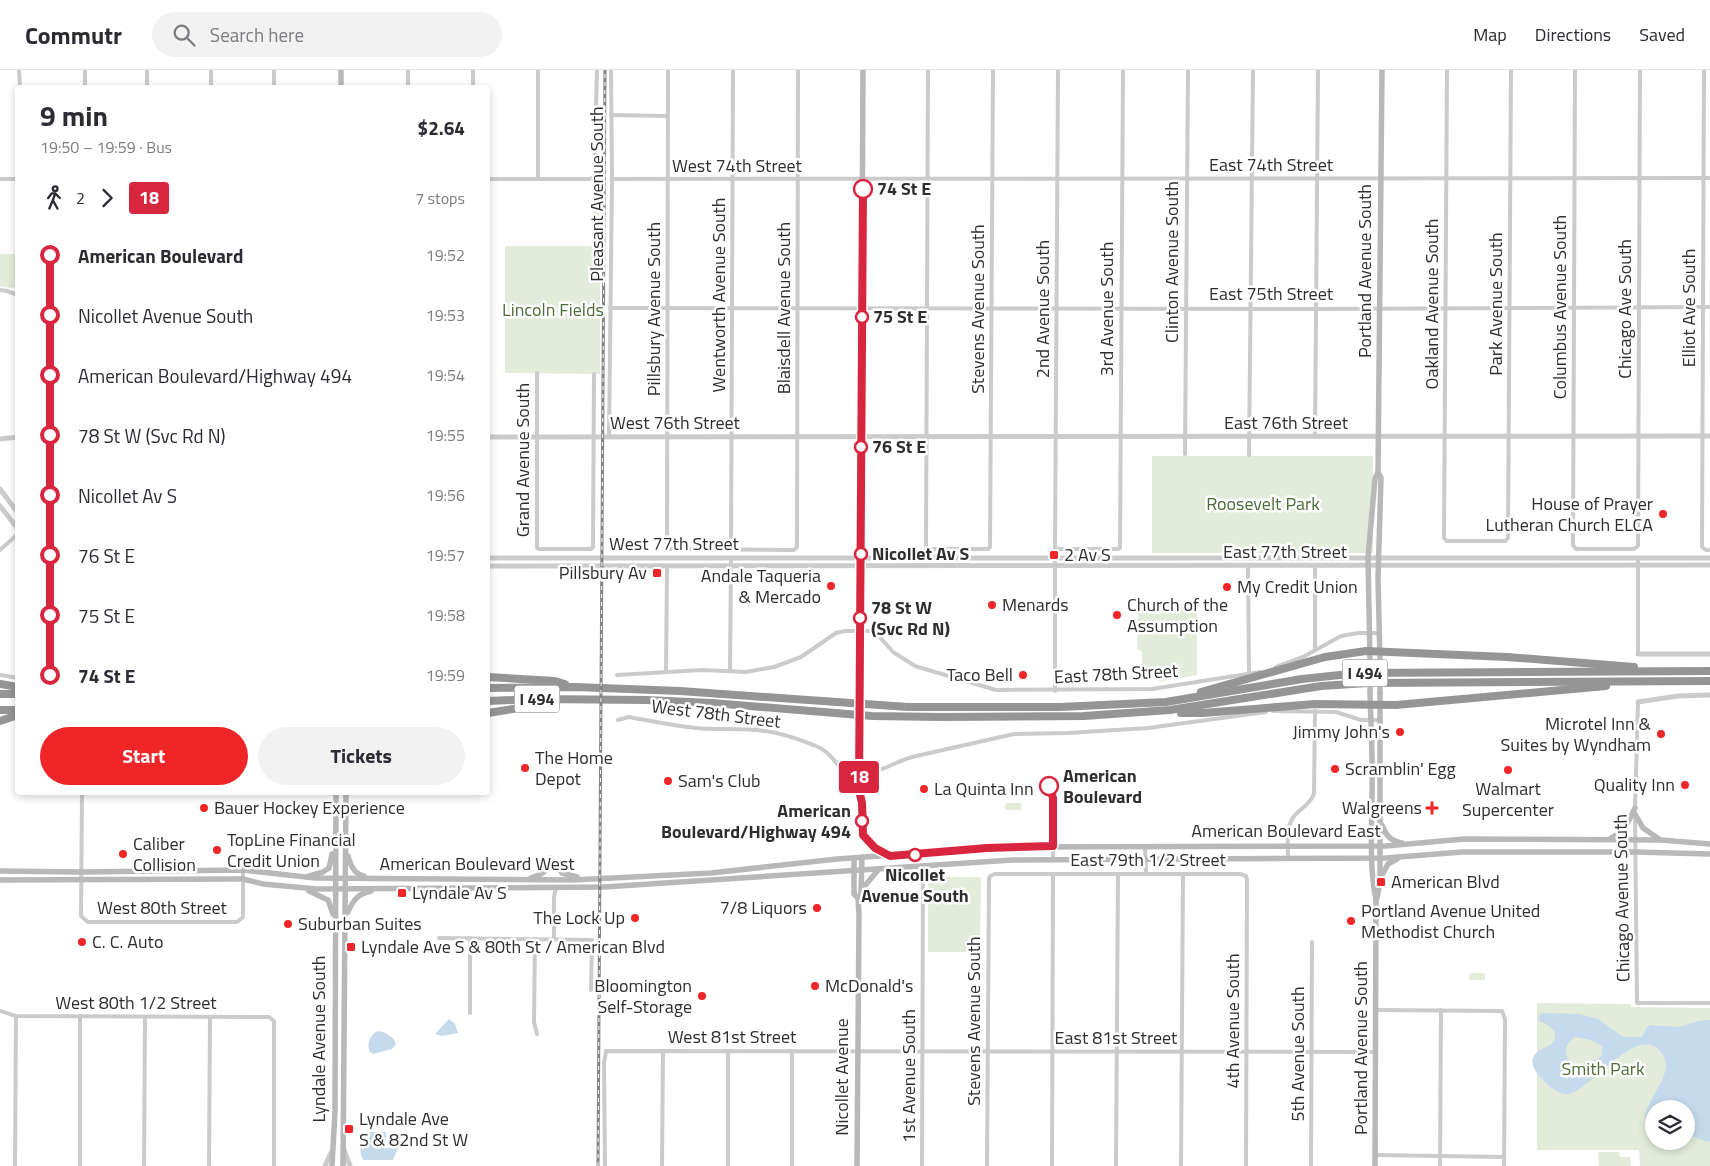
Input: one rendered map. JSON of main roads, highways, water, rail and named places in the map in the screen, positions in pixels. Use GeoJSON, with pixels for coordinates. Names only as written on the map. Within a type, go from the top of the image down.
{"type":"FeatureCollection","features":[{"type":"Feature","properties":{"kind":"highway"},"geometry":{"type":"LineString","coordinates":[[1166,702],[1325,657],[1370,651],[1581,662],[1674,672]]}},
{"type":"Feature","properties":{"kind":"highway","name":"I 494"},"geometry":{"type":"LineString","coordinates":[[490,688],[576,687],[680,691],[908,707],[1060,707],[1166,702],[1311,678],[1359,673],[1710,672]]}},
{"type":"Feature","properties":{"kind":"highway"},"geometry":{"type":"LineString","coordinates":[[490,677],[555,681],[576,687]]}},
{"type":"Feature","properties":{"kind":"highway"},"geometry":{"type":"LineString","coordinates":[[1152,712],[1203,713],[1315,704],[1380,705],[1459,700],[1643,681]]}},
{"type":"Feature","properties":{"kind":"highway","name":"I 494"},"geometry":{"type":"LineString","coordinates":[[490,701],[587,699],[712,703],[864,715],[941,717],[1084,716],[1152,712],[1352,683],[1710,681]]}},
{"type":"Feature","properties":{"kind":"highway"},"geometry":{"type":"LineString","coordinates":[[0,684],[15,686]]}},
{"type":"Feature","properties":{"kind":"highway"},"geometry":{"type":"LineString","coordinates":[[0,694],[15,694]]}},
{"type":"Feature","properties":{"kind":"highway"},"geometry":{"type":"LineString","coordinates":[[490,713],[587,699]]}},
{"type":"Feature","properties":{"kind":"highway"},"geometry":{"type":"LineString","coordinates":[[0,710],[15,710]]}},
{"type":"Feature","properties":{"kind":"highway"},"geometry":{"type":"LineString","coordinates":[[0,721],[15,716]]}},
{"type":"Feature","properties":{"kind":"main road"},"geometry":{"type":"LineString","coordinates":[[341,70],[341,85]]}},
{"type":"Feature","properties":{"kind":"main road"},"geometry":{"type":"LineString","coordinates":[[860,631],[863,70]]}},
{"type":"Feature","properties":{"kind":"main road","name":"Portland Avenue South"},"geometry":{"type":"LineString","coordinates":[[1375,1166],[1376,900],[1372,882],[1371,858],[1372,791],[1368,557],[1380,437],[1379,307],[1382,70]]}},
{"type":"Feature","properties":{"kind":"main road","name":"Portland Avenue South"},"geometry":{"type":"LineString","coordinates":[[1376,900],[1380,882],[1381,819],[1378,557],[1381,478],[1378,472]]}},
{"type":"Feature","properties":{"kind":"main road","name":"Lyndale Avenue South"},"geometry":{"type":"LineString","coordinates":[[332,1166],[335,1111],[336,795]]}},
{"type":"Feature","properties":{"kind":"main road","name":"Lyndale Avenue South"},"geometry":{"type":"LineString","coordinates":[[343,1166],[346,795]]}},
{"type":"Feature","properties":{"kind":"main road"},"geometry":{"type":"LineString","coordinates":[[1606,840],[1624,830],[1635,811],[1643,828],[1661,840]]}},
{"type":"Feature","properties":{"kind":"main road"},"geometry":{"type":"LineString","coordinates":[[1381,819],[1385,832],[1392,840],[1409,845]]}},
{"type":"Feature","properties":{"kind":"main road","name":"American Boulevard East"},"geometry":{"type":"LineString","coordinates":[[862,857],[950,850],[1053,846],[1380,846],[1456,840],[1661,840],[1710,844]]}},
{"type":"Feature","properties":{"kind":"main road"},"geometry":{"type":"LineString","coordinates":[[1486,840],[1486,852]]}},
{"type":"Feature","properties":{"kind":"main road"},"geometry":{"type":"LineString","coordinates":[[300,877],[314,875],[329,868],[336,842]]}},
{"type":"Feature","properties":{"kind":"main road"},"geometry":{"type":"LineString","coordinates":[[1240,847],[1240,859]]}},
{"type":"Feature","properties":{"kind":"main road"},"geometry":{"type":"LineString","coordinates":[[1257,847],[1257,859]]}},
{"type":"Feature","properties":{"kind":"main road"},"geometry":{"type":"LineString","coordinates":[[346,850],[352,868],[358,874],[379,879]]}},
{"type":"Feature","properties":{"kind":"main road"},"geometry":{"type":"LineString","coordinates":[[950,850],[951,863]]}},
{"type":"Feature","properties":{"kind":"main road","name":"American Boulevard East"},"geometry":{"type":"LineString","coordinates":[[862,870],[1012,860],[1380,858],[1456,852],[1710,854]]}},
{"type":"Feature","properties":{"kind":"main road"},"geometry":{"type":"LineString","coordinates":[[862,857],[862,870]]}},
{"type":"Feature","properties":{"kind":"main road","name":"American Boulevard West"},"geometry":{"type":"LineString","coordinates":[[0,880],[243,870],[300,877],[335,878],[591,879],[711,873],[862,857]]}},
{"type":"Feature","properties":{"kind":"main road"},"geometry":{"type":"LineString","coordinates":[[1380,882],[1382,871],[1388,864],[1406,857]]}},
{"type":"Feature","properties":{"kind":"main road"},"geometry":{"type":"LineString","coordinates":[[527,879],[541,874],[548,869],[550,858]]}},
{"type":"Feature","properties":{"kind":"main road","name":"Nicollet Avenue"},"geometry":{"type":"LineString","coordinates":[[854,858],[854,894],[858,898]]}},
{"type":"Feature","properties":{"kind":"main road"},"geometry":{"type":"LineString","coordinates":[[556,864],[562,873],[591,879]]}},
{"type":"Feature","properties":{"kind":"main road"},"geometry":{"type":"LineString","coordinates":[[776,866],[777,876]]}},
{"type":"Feature","properties":{"kind":"main road"},"geometry":{"type":"LineString","coordinates":[[862,889],[880,868]]}},
{"type":"Feature","properties":{"kind":"main road","name":"American Boulevard West"},"geometry":{"type":"LineString","coordinates":[[0,871],[82,876],[243,879],[263,884],[303,888],[379,890],[621,886],[862,870]]}},
{"type":"Feature","properties":{"kind":"main road","name":"Nicollet Avenue"},"geometry":{"type":"LineString","coordinates":[[857,1166],[858,898],[862,894],[862,870]]}},
{"type":"Feature","properties":{"kind":"main road"},"geometry":{"type":"LineString","coordinates":[[303,888],[328,900],[335,918]]}},
{"type":"Feature","properties":{"kind":"main road"},"geometry":{"type":"LineString","coordinates":[[346,916],[357,896],[379,890]]}},
{"type":"Feature","properties":{"kind":"water"},"geometry":{"type":"Polygon","coordinates":[[[1543,1013],[1579,1014],[1598,1019],[1623,1037],[1642,1037],[1646,1028],[1650,1025],[1679,1027],[1710,1020],[1710,1142],[1695,1137],[1695,1100],[1652,1100],[1666,1067],[1664,1057],[1654,1046],[1642,1045],[1629,1050],[1575,1091],[1566,1094],[1551,1087],[1537,1074],[1532,1061],[1536,1054],[1551,1045],[1555,1038],[1554,1031],[1539,1021],[1539,1015],[1543,1013]],[[1575,1037],[1567,1046],[1566,1054],[1571,1065],[1583,1064],[1602,1056],[1602,1046],[1590,1040],[1575,1037]]]}},
{"type":"Feature","properties":{"kind":"water"},"geometry":{"type":"Polygon","coordinates":[[[449,1019],[455,1024],[458,1033],[442,1036],[435,1034],[449,1019]]]}},
{"type":"Feature","properties":{"kind":"water"},"geometry":{"type":"Polygon","coordinates":[[[378,1031],[389,1035],[396,1044],[392,1049],[373,1054],[370,1052],[369,1043],[371,1037],[378,1031]]]}},
{"type":"Feature","properties":{"kind":"water"},"geometry":{"type":"Polygon","coordinates":[[[365,1132],[386,1132],[386,1148],[398,1148],[393,1160],[363,1160],[361,1144],[362,1134],[365,1132]]]}},
{"type":"Feature","properties":{"kind":"railway"},"geometry":{"type":"LineString","coordinates":[[598,1166],[605,70]]}},
{"type":"Feature","properties":{"kind":"place","name":"74 St E"},"geometry":{"type":"Point","coordinates":[863,189]}},
{"type":"Feature","properties":{"kind":"place","name":"75 St E"},"geometry":{"type":"Point","coordinates":[862,317]}},
{"type":"Feature","properties":{"kind":"place","name":"76 St E"},"geometry":{"type":"Point","coordinates":[861,447]}},
{"type":"Feature","properties":{"kind":"place","name":"House of Prayer Lutheran Church ELCA"},"geometry":{"type":"Point","coordinates":[1663,514]}},
{"type":"Feature","properties":{"kind":"place","name":"Nicollet Av S"},"geometry":{"type":"Point","coordinates":[861,554]}},
{"type":"Feature","properties":{"kind":"place","name":"2 Av S"},"geometry":{"type":"Point","coordinates":[1054,555]}},
{"type":"Feature","properties":{"kind":"place","name":"Pillsbury Av"},"geometry":{"type":"Point","coordinates":[657,573]}},
{"type":"Feature","properties":{"kind":"place","name":"Andale Taqueria & Mercado"},"geometry":{"type":"Point","coordinates":[831,586]}},
{"type":"Feature","properties":{"kind":"place","name":"My Credit Union"},"geometry":{"type":"Point","coordinates":[1227,587]}},
{"type":"Feature","properties":{"kind":"place","name":"Menards"},"geometry":{"type":"Point","coordinates":[992,605]}},
{"type":"Feature","properties":{"kind":"place","name":"Church of the Assumption"},"geometry":{"type":"Point","coordinates":[1117,615]}},
{"type":"Feature","properties":{"kind":"place","name":"78 St W (Svc Rd N)"},"geometry":{"type":"Point","coordinates":[860,618]}},
{"type":"Feature","properties":{"kind":"place","name":"Taco Bell"},"geometry":{"type":"Point","coordinates":[1023,675]}},
{"type":"Feature","properties":{"kind":"place","name":"Jimmy John's"},"geometry":{"type":"Point","coordinates":[1400,732]}},
{"type":"Feature","properties":{"kind":"place","name":"Microtel Inn & Suites by Wyndham"},"geometry":{"type":"Point","coordinates":[1661,734]}},
{"type":"Feature","properties":{"kind":"place","name":"The Home Depot"},"geometry":{"type":"Point","coordinates":[525,768]}},
{"type":"Feature","properties":{"kind":"place","name":"Scramblin' Egg"},"geometry":{"type":"Point","coordinates":[1335,769]}},
{"type":"Feature","properties":{"kind":"place","name":"Walmart Supercenter"},"geometry":{"type":"Point","coordinates":[1508,770]}},
{"type":"Feature","properties":{"kind":"place","name":"Sam's Club"},"geometry":{"type":"Point","coordinates":[668,781]}},
{"type":"Feature","properties":{"kind":"place","name":"Quality Inn"},"geometry":{"type":"Point","coordinates":[1685,785]}},
{"type":"Feature","properties":{"kind":"place","name":"American Boulevard"},"geometry":{"type":"Point","coordinates":[1049,786]}},
{"type":"Feature","properties":{"kind":"place","name":"La Quinta Inn"},"geometry":{"type":"Point","coordinates":[924,789]}},
{"type":"Feature","properties":{"kind":"place","name":"Bauer Hockey Experience"},"geometry":{"type":"Point","coordinates":[204,808]}},
{"type":"Feature","properties":{"kind":"place","name":"Walgreens"},"geometry":{"type":"Point","coordinates":[1432,808]}},
{"type":"Feature","properties":{"kind":"place","name":"American Boulevard/Highway 494"},"geometry":{"type":"Point","coordinates":[862,821]}},
{"type":"Feature","properties":{"kind":"place","name":"TopLine Financial Credit Union"},"geometry":{"type":"Point","coordinates":[217,850]}},
{"type":"Feature","properties":{"kind":"place","name":"Caliber Collision"},"geometry":{"type":"Point","coordinates":[123,854]}},
{"type":"Feature","properties":{"kind":"place","name":"Nicollet Avenue South"},"geometry":{"type":"Point","coordinates":[915,855]}},
{"type":"Feature","properties":{"kind":"place","name":"American Blvd"},"geometry":{"type":"Point","coordinates":[1381,882]}},
{"type":"Feature","properties":{"kind":"place","name":"Lyndale Av S"},"geometry":{"type":"Point","coordinates":[402,893]}},
{"type":"Feature","properties":{"kind":"place","name":"7/8 Liquors"},"geometry":{"type":"Point","coordinates":[817,908]}},
{"type":"Feature","properties":{"kind":"place","name":"The Lock Up"},"geometry":{"type":"Point","coordinates":[635,918]}},
{"type":"Feature","properties":{"kind":"place","name":"Portland Avenue United Methodist Church"},"geometry":{"type":"Point","coordinates":[1351,921]}},
{"type":"Feature","properties":{"kind":"place","name":"Suburban Suites"},"geometry":{"type":"Point","coordinates":[288,924]}},
{"type":"Feature","properties":{"kind":"place","name":"C. C. Auto"},"geometry":{"type":"Point","coordinates":[82,942]}},
{"type":"Feature","properties":{"kind":"place","name":"Lyndale Ave S & 80th St / American Blvd"},"geometry":{"type":"Point","coordinates":[351,947]}},
{"type":"Feature","properties":{"kind":"place","name":"McDonald's"},"geometry":{"type":"Point","coordinates":[815,986]}},
{"type":"Feature","properties":{"kind":"place","name":"Bloomington Self-Storage"},"geometry":{"type":"Point","coordinates":[702,996]}},
{"type":"Feature","properties":{"kind":"place","name":"Lyndale Ave S & 82nd St W"},"geometry":{"type":"Point","coordinates":[349,1129]}},
{"type":"Feature","properties":{"kind":"park label","name":"Lincoln Fields"},"geometry":{"type":"Point","coordinates":[553,310]}},
{"type":"Feature","properties":{"kind":"park label","name":"Roosevelt Park"},"geometry":{"type":"Point","coordinates":[1263,504]}},
{"type":"Feature","properties":{"kind":"park label","name":"Smith Park"},"geometry":{"type":"Point","coordinates":[1603,1069]}}]}
